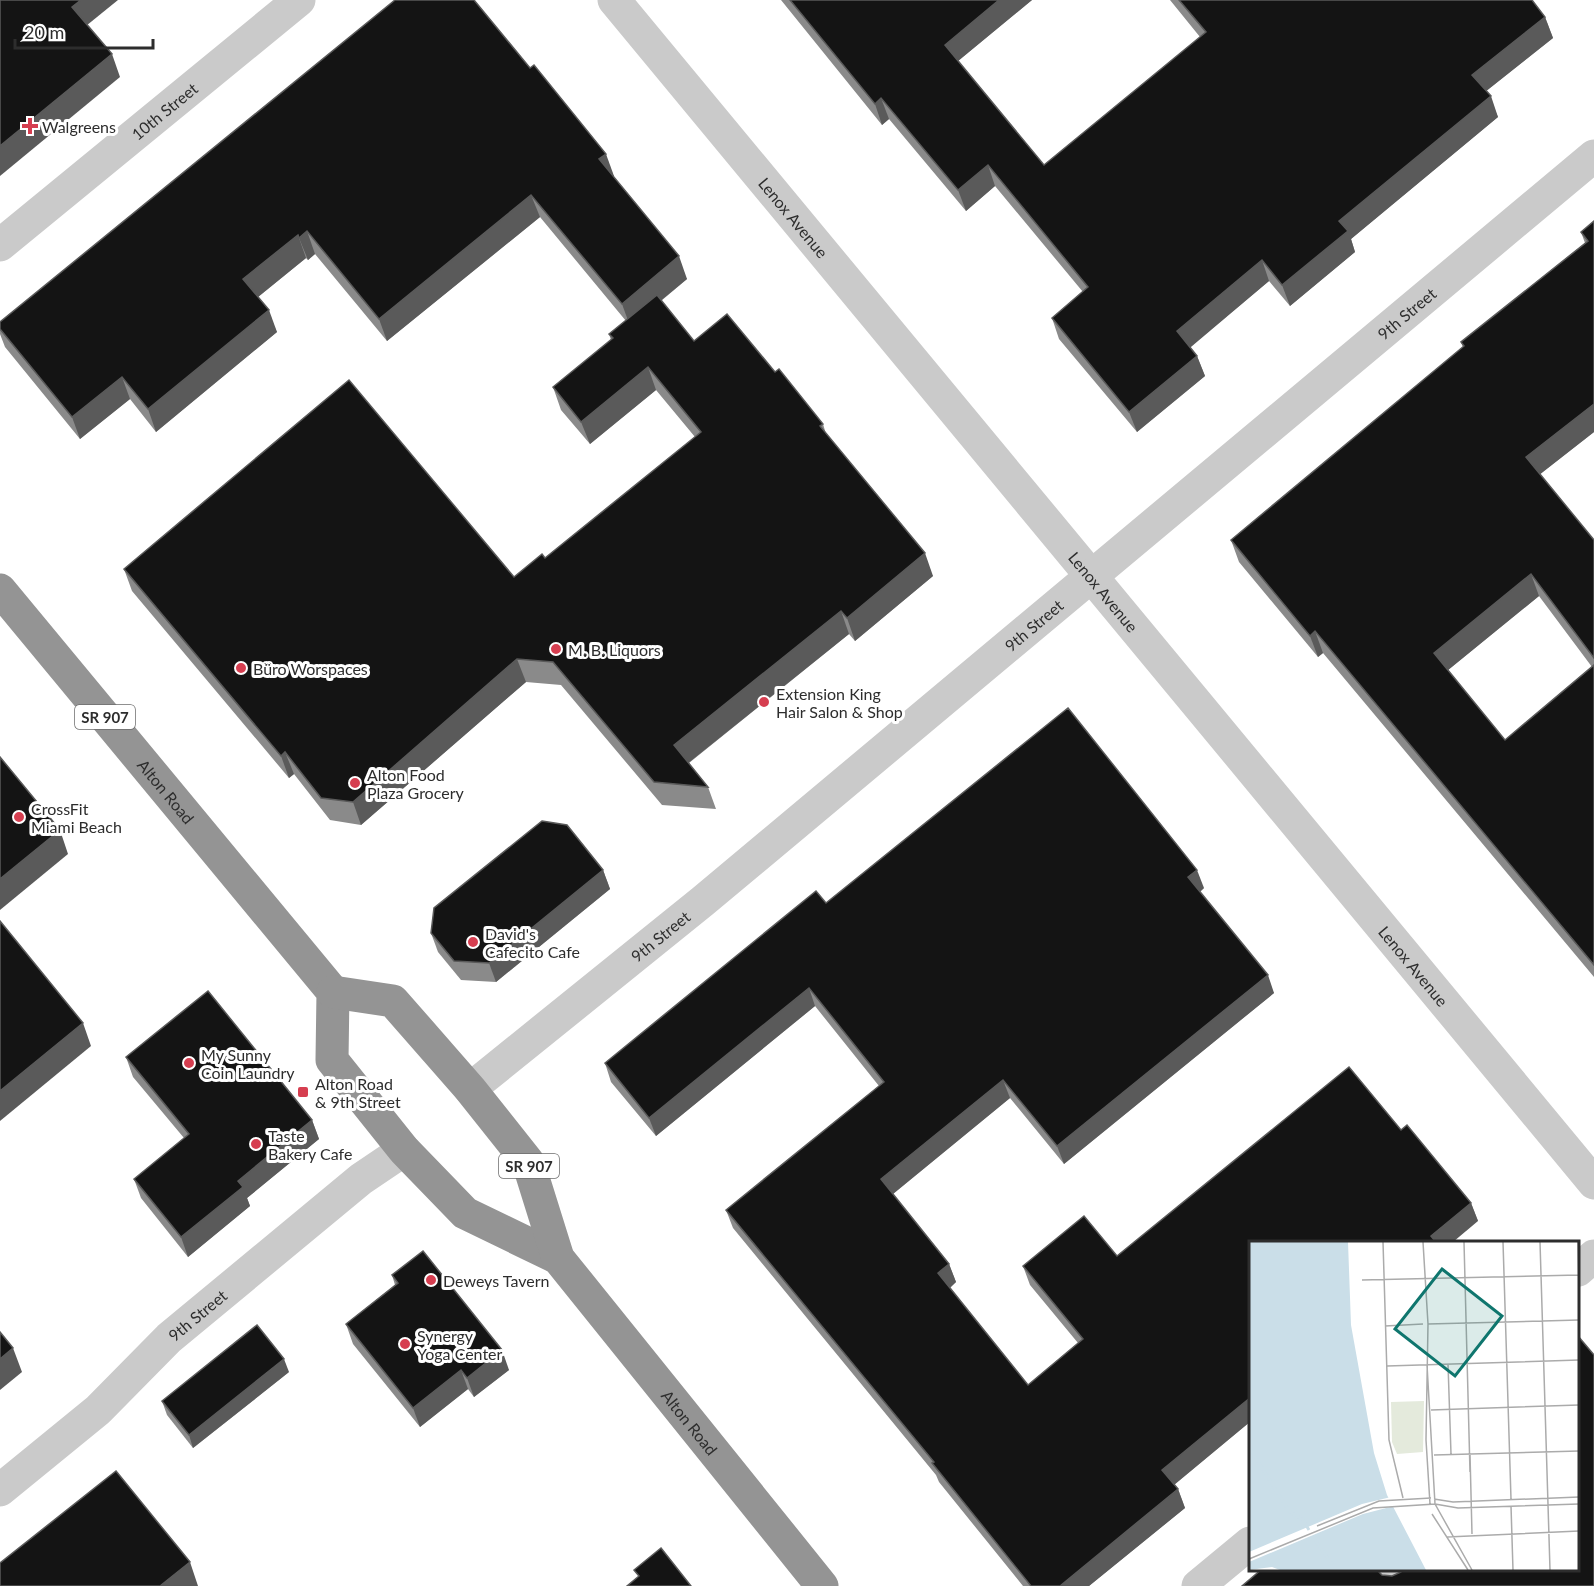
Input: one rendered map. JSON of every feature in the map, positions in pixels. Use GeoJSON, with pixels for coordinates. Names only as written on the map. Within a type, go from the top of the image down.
{"type":"FeatureCollection","features":[{"type":"Feature","properties":{"kind":"highway","name":"Alton Road"},"geometry":{"type":"LineString","coordinates":[[0,590],[333,992],[332,1060],[404,1150],[465,1214],[558,1258]]}},
{"type":"Feature","properties":{"kind":"highway","name":"Alton Road"},"geometry":{"type":"LineString","coordinates":[[333,992],[393,1001],[470,1089],[528,1162],[558,1258],[822,1586]]}},
{"type":"Feature","properties":{"kind":"street","name":"10th Street"},"geometry":{"type":"LineString","coordinates":[[0,245],[299,0]]}},
{"type":"Feature","properties":{"kind":"street","name":"Lenox Avenue"},"geometry":{"type":"LineString","coordinates":[[614,0],[1594,1183]]}},
{"type":"Feature","properties":{"kind":"street","name":"9th Street"},"geometry":{"type":"LineString","coordinates":[[470,1089],[703,901],[1594,156]]}},
{"type":"Feature","properties":{"kind":"street","name":"9th Street"},"geometry":{"type":"LineString","coordinates":[[0,1490],[98,1410],[168,1338],[361,1179],[404,1150]]}},
{"type":"Feature","properties":{"kind":"street"},"geometry":{"type":"LineString","coordinates":[[1579,1269],[1594,1256]]}},
{"type":"Feature","properties":{"kind":"street"},"geometry":{"type":"LineString","coordinates":[[1198,1586],[1249,1545]]}},
{"type":"Feature","properties":{"kind":"street"},"geometry":{"type":"LineString","coordinates":[[1387,1571],[1399,1586]]}},
{"type":"Feature","properties":{"kind":"building","name":"Walgreens"},"geometry":{"type":"Polygon","coordinates":[[[0,0],[81,0],[72,7],[112,54],[0,146],[0,0]]]}},
{"type":"Feature","properties":{"kind":"building"},"geometry":{"type":"Polygon","coordinates":[[[395,0],[474,0],[530,68],[534,65],[606,154],[599,159],[679,256],[622,304],[531,195],[379,319],[307,231],[299,238],[298,235],[243,279],[269,310],[148,409],[122,377],[72,417],[0,329],[0,322],[395,0]]]}},
{"type":"Feature","properties":{"kind":"building"},"geometry":{"type":"Polygon","coordinates":[[[790,0],[999,0],[945,45],[1044,165],[1206,32],[1179,0],[1532,0],[1545,17],[1472,75],[1491,96],[1339,221],[1348,231],[1282,285],[1262,260],[1177,331],[1197,356],[1129,412],[1052,318],[1088,287],[988,165],[958,190],[881,98],[875,104],[790,0]]]}},
{"type":"Feature","properties":{"kind":"building"},"geometry":{"type":"Polygon","coordinates":[[[1594,221],[1594,404],[1526,457],[1594,540],[1594,658],[1531,574],[1434,653],[1505,740],[1594,665],[1594,965],[1315,631],[1310,636],[1231,540],[1464,346],[1461,342],[1588,241],[1581,232],[1594,221]]]}},
{"type":"Feature","properties":{"kind":"building"},"geometry":{"type":"Polygon","coordinates":[[[657,295],[694,341],[727,314],[775,372],[779,369],[823,424],[820,426],[925,553],[847,618],[841,611],[674,745],[708,787],[654,782],[553,662],[517,659],[353,802],[321,798],[285,752],[281,756],[124,569],[349,380],[514,577],[542,554],[545,558],[701,432],[648,367],[581,422],[553,387],[613,338],[609,334],[657,295]]]}},
{"type":"Feature","properties":{"kind":"building"},"geometry":{"type":"Polygon","coordinates":[[[1068,708],[1197,870],[1188,877],[1268,975],[1057,1146],[1003,1080],[881,1179],[949,1264],[938,1273],[1028,1385],[1083,1339],[1023,1266],[1084,1216],[1117,1256],[1349,1067],[1401,1130],[1407,1125],[1471,1203],[1431,1236],[1435,1241],[1249,1241],[1249,1399],[1162,1470],[1178,1489],[1060,1586],[1031,1586],[932,1463],[934,1462],[726,1210],[884,1082],[809,988],[649,1118],[605,1063],[816,891],[826,903],[1068,708]]]}},
{"type":"Feature","properties":{"kind":"building","name":"CrossFit Miami Beach"},"geometry":{"type":"Polygon","coordinates":[[[0,757],[60,830],[0,879],[0,757]]]}},
{"type":"Feature","properties":{"kind":"building"},"geometry":{"type":"Polygon","coordinates":[[[542,821],[567,825],[603,870],[489,963],[454,961],[431,933],[434,908],[542,821]]]}},
{"type":"Feature","properties":{"kind":"building"},"geometry":{"type":"Polygon","coordinates":[[[0,921],[83,1023],[0,1091],[0,921]]]}},
{"type":"Feature","properties":{"kind":"building"},"geometry":{"type":"Polygon","coordinates":[[[208,991],[312,1120],[238,1181],[243,1187],[181,1237],[134,1179],[189,1134],[126,1057],[208,991]]]}},
{"type":"Feature","properties":{"kind":"building"},"geometry":{"type":"Polygon","coordinates":[[[423,1251],[502,1350],[467,1378],[461,1370],[413,1408],[346,1324],[398,1283],[392,1275],[423,1251]]]}},
{"type":"Feature","properties":{"kind":"building"},"geometry":{"type":"Polygon","coordinates":[[[257,1325],[284,1359],[189,1435],[162,1401],[257,1325]]]}},
{"type":"Feature","properties":{"kind":"building"},"geometry":{"type":"Polygon","coordinates":[[[0,1332],[13,1348],[0,1359],[0,1332]]]}},
{"type":"Feature","properties":{"kind":"building"},"geometry":{"type":"Polygon","coordinates":[[[1579,1337],[1594,1355],[1594,1586],[1242,1586],[1260,1571],[1378,1571],[1382,1575],[1392,1576],[1401,1572],[1579,1571],[1579,1337]]]}},
{"type":"Feature","properties":{"kind":"building"},"geometry":{"type":"Polygon","coordinates":[[[116,1471],[190,1562],[160,1586],[0,1586],[0,1563],[116,1471]]]}},
{"type":"Feature","properties":{"kind":"building"},"geometry":{"type":"Polygon","coordinates":[[[661,1548],[691,1586],[627,1586],[639,1576],[634,1570],[661,1548]]]}},
{"type":"Feature","properties":{"kind":"place","name":"Walgreens"},"geometry":{"type":"Point","coordinates":[30,126]}},
{"type":"Feature","properties":{"kind":"place","name":"M. B. Liquors"},"geometry":{"type":"Point","coordinates":[556,649]}},
{"type":"Feature","properties":{"kind":"place","name":"Büro Worspaces"},"geometry":{"type":"Point","coordinates":[241,668]}},
{"type":"Feature","properties":{"kind":"place","name":"Extension King Hair Salon & Shop"},"geometry":{"type":"Point","coordinates":[764,702]}},
{"type":"Feature","properties":{"kind":"place","name":"Alton Food Plaza Grocery"},"geometry":{"type":"Point","coordinates":[355,783]}},
{"type":"Feature","properties":{"kind":"place","name":"CrossFit Miami Beach"},"geometry":{"type":"Point","coordinates":[19,817]}},
{"type":"Feature","properties":{"kind":"place","name":"David's Cafecito Cafe"},"geometry":{"type":"Point","coordinates":[473,942]}},
{"type":"Feature","properties":{"kind":"place","name":"My Sunny Coin Laundry"},"geometry":{"type":"Point","coordinates":[189,1063]}},
{"type":"Feature","properties":{"kind":"place","name":"Alton Road & 9th Street"},"geometry":{"type":"Point","coordinates":[303,1092]}},
{"type":"Feature","properties":{"kind":"place","name":"Taste Bakery Cafe"},"geometry":{"type":"Point","coordinates":[256,1144]}},
{"type":"Feature","properties":{"kind":"place","name":"Deweys Tavern"},"geometry":{"type":"Point","coordinates":[431,1280]}},
{"type":"Feature","properties":{"kind":"place","name":"Synergy Yoga Center"},"geometry":{"type":"Point","coordinates":[405,1344]}}]}
